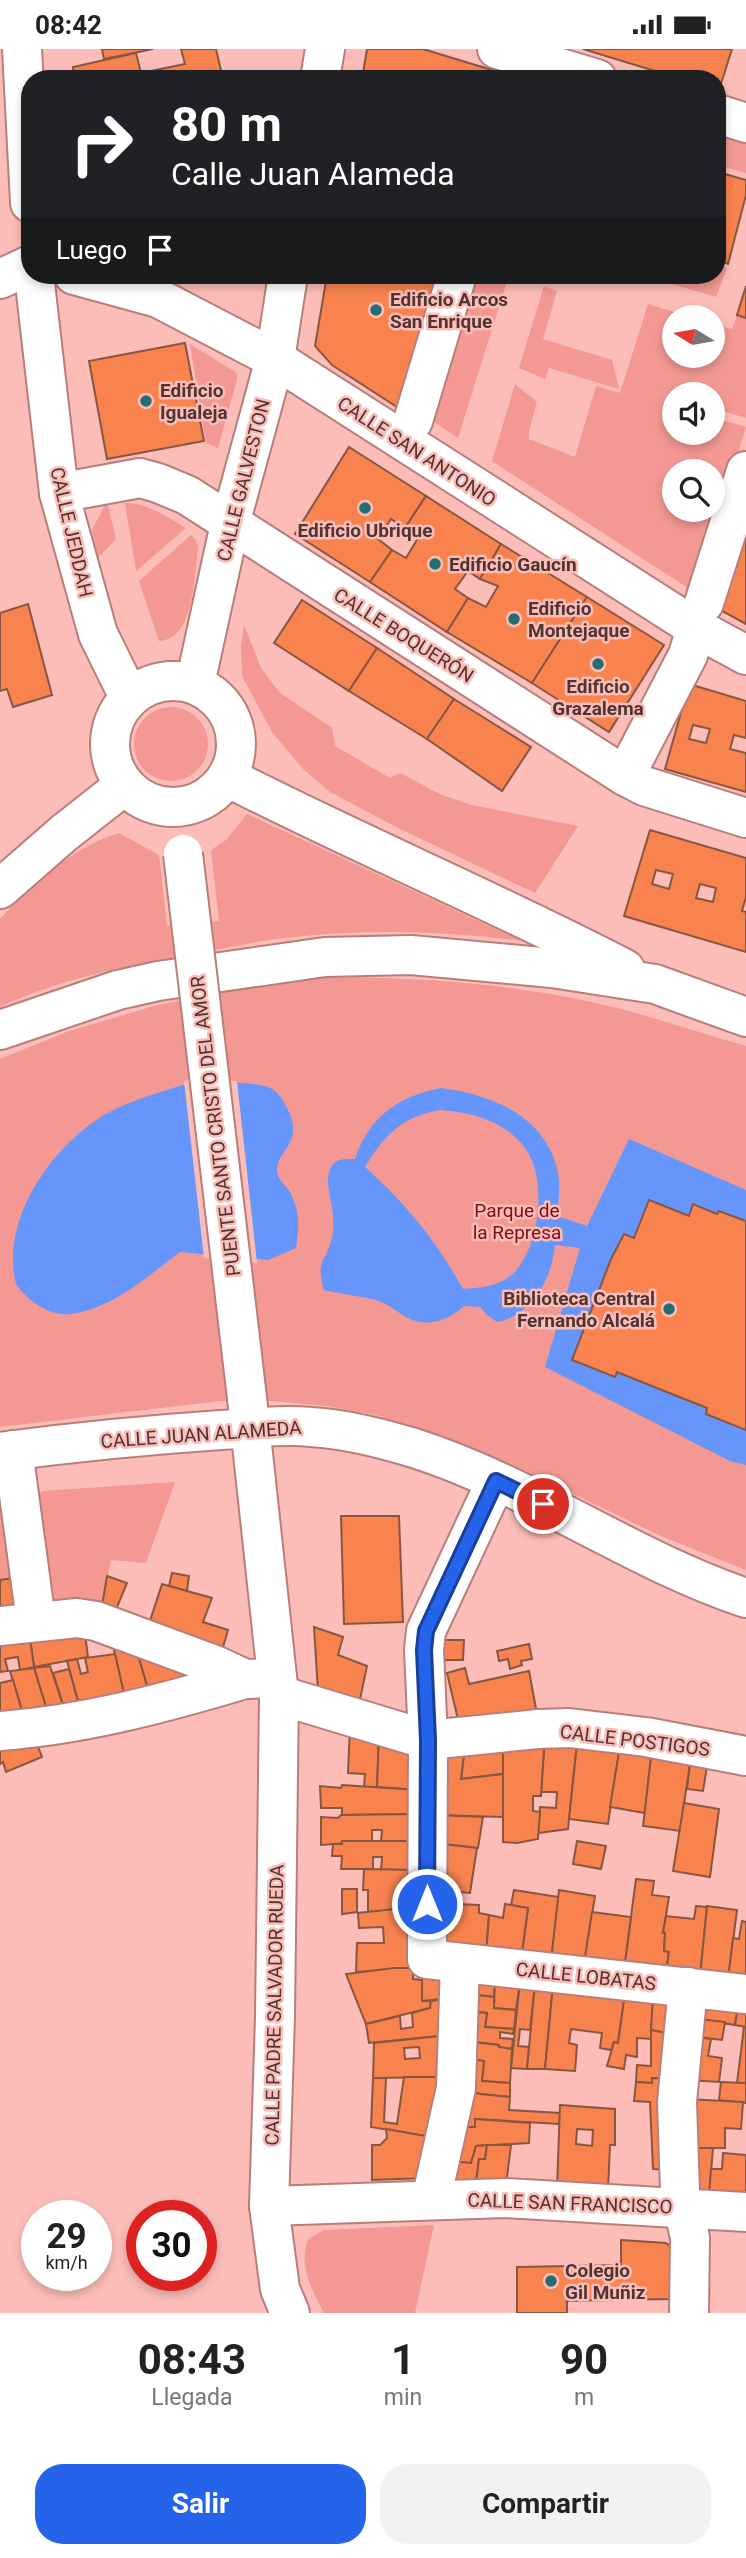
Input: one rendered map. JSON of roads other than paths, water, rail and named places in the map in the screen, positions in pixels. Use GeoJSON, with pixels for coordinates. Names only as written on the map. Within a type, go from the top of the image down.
{"type":"FeatureCollection","features":[{"type":"Feature","properties":{"kind":"street"},"geometry":{"type":"LineString","coordinates":[[322,70],[325,49]]}},
{"type":"Feature","properties":{"kind":"street"},"geometry":{"type":"LineString","coordinates":[[515,58],[562,70]]}},
{"type":"Feature","properties":{"kind":"street"},"geometry":{"type":"LineString","coordinates":[[15,59],[21,117]]}},
{"type":"Feature","properties":{"kind":"street"},"geometry":{"type":"LineString","coordinates":[[726,117],[746,123]]}},
{"type":"Feature","properties":{"kind":"street"},"geometry":{"type":"LineString","coordinates":[[0,279],[21,269]]}},
{"type":"Feature","properties":{"kind":"street","name":"CALLE JEDDAH"},"geometry":{"type":"LineString","coordinates":[[35,284],[59,493],[98,634],[129,697]]}},
{"type":"Feature","properties":{"kind":"street","name":"CALLE SAN ANTONIO"},"geometry":{"type":"LineString","coordinates":[[107,284],[158,298],[275,359],[479,491],[700,615],[746,655]]}},
{"type":"Feature","properties":{"kind":"street","name":"CALLE GALVESTON"},"geometry":{"type":"LineString","coordinates":[[195,684],[230,524],[275,359],[287,284]]}},
{"type":"Feature","properties":{"kind":"street"},"geometry":{"type":"LineString","coordinates":[[413,421],[454,284]]}},
{"type":"Feature","properties":{"kind":"street"},"geometry":{"type":"LineString","coordinates":[[625,776],[688,655],[746,471]]}},
{"type":"Feature","properties":{"kind":"street","name":"CALLE BOQUERÓN"},"geometry":{"type":"LineString","coordinates":[[59,493],[139,478],[187,495],[625,776],[645,786],[746,818]]}},
{"type":"Feature","properties":{"kind":"street"},"geometry":{"type":"LineString","coordinates":[[178,680],[195,684],[211,693],[224,706],[233,723],[236,741],[234,760],[227,777],[214,792],[197,803],[178,807],[158,806],[140,798],[125,785],[114,768],[110,731],[129,697],[144,687],[160,681],[178,680]]}},
{"type":"Feature","properties":{"kind":"street"},"geometry":{"type":"LineString","coordinates":[[227,777],[317,823],[546,928],[655,984],[746,1017]]}},
{"type":"Feature","properties":{"kind":"street"},"geometry":{"type":"LineString","coordinates":[[0,889],[64,833],[125,785]]}},
{"type":"Feature","properties":{"kind":"street","name":"PUENTE SANTO CRISTO DEL AMOR"},"geometry":{"type":"LineString","coordinates":[[178,807],[249,1413],[267,1684]]}},
{"type":"Feature","properties":{"kind":"street"},"geometry":{"type":"LineString","coordinates":[[0,1030],[118,990],[158,981],[325,957],[411,955],[461,958],[552,968],[655,984]]}},
{"type":"Feature","properties":{"kind":"street","name":"CALLE JUAN ALAMEDA"},"geometry":{"type":"LineString","coordinates":[[7,1451],[150,1434],[249,1413],[379,1438],[416,1449],[496,1481],[659,1563],[746,1598]]}},
{"type":"Feature","properties":{"kind":"street"},"geometry":{"type":"LineString","coordinates":[[7,1451],[18,1624]]}},
{"type":"Feature","properties":{"kind":"street"},"geometry":{"type":"LineString","coordinates":[[431,2200],[456,2088],[443,1961],[424,1650],[426,1631],[496,1481]]}},
{"type":"Feature","properties":{"kind":"street","name":"CALLE POSTIGOS"},"geometry":{"type":"LineString","coordinates":[[18,1624],[77,1618],[96,1621],[428,1740],[569,1728],[646,1737],[746,1756]]}},
{"type":"Feature","properties":{"kind":"street"},"geometry":{"type":"LineString","coordinates":[[0,1731],[70,1723],[204,1691],[267,1684]]}},
{"type":"Feature","properties":{"kind":"street","name":"CALLE PADRE SALVADOR RUEDA"},"geometry":{"type":"LineString","coordinates":[[267,1684],[275,2017],[269,2206],[280,2289],[290,2313]]}},
{"type":"Feature","properties":{"kind":"street","name":"CALLE LOBATAS"},"geometry":{"type":"LineString","coordinates":[[443,1961],[746,1994]]}},
{"type":"Feature","properties":{"kind":"street"},"geometry":{"type":"LineString","coordinates":[[688,1987],[677,2102],[680,2192],[690,2238],[689,2313]]}},
{"type":"Feature","properties":{"kind":"street","name":"CALLE SAN FRANCISCO"},"geometry":{"type":"LineString","coordinates":[[269,2206],[506,2198],[746,2212]]}},
{"type":"Feature","properties":{"kind":"water"},"geometry":{"type":"Polygon","coordinates":[[[189,1083],[258,1085],[275,1091],[282,1099],[289,1111],[293,1134],[278,1164],[277,1172],[290,1192],[298,1215],[296,1248],[268,1260],[180,1252],[128,1291],[85,1311],[61,1314],[46,1310],[32,1301],[16,1284],[13,1259],[16,1234],[23,1210],[50,1165],[66,1145],[104,1115],[135,1101],[189,1083]]]}},
{"type":"Feature","properties":{"kind":"water"},"geometry":{"type":"Polygon","coordinates":[[[440,1088],[478,1096],[514,1111],[529,1123],[552,1153],[558,1173],[557,1216],[587,1226],[629,1139],[746,1190],[746,1465],[730,1461],[545,1367],[580,1248],[555,1245],[550,1270],[538,1293],[521,1312],[497,1322],[480,1307],[464,1306],[438,1321],[416,1321],[379,1301],[324,1290],[321,1267],[333,1236],[333,1210],[328,1182],[330,1169],[339,1160],[355,1159],[368,1131],[387,1111],[424,1092],[440,1088]],[[453,1111],[427,1113],[405,1122],[380,1145],[365,1167],[419,1224],[443,1255],[463,1289],[483,1287],[496,1284],[513,1274],[530,1247],[538,1213],[537,1177],[525,1148],[508,1131],[477,1116],[453,1111]]]}},
{"type":"Feature","properties":{"kind":"place","name":"Edificio Arcos San Enrique"},"geometry":{"type":"Point","coordinates":[376,310]}},
{"type":"Feature","properties":{"kind":"place","name":"Edificio Igualeja"},"geometry":{"type":"Point","coordinates":[146,401]}},
{"type":"Feature","properties":{"kind":"place","name":"Edificio Ubrique"},"geometry":{"type":"Point","coordinates":[365,508]}},
{"type":"Feature","properties":{"kind":"place","name":"Edificio Gaucín"},"geometry":{"type":"Point","coordinates":[435,564]}},
{"type":"Feature","properties":{"kind":"place","name":"Edificio Montejaque"},"geometry":{"type":"Point","coordinates":[514,619]}},
{"type":"Feature","properties":{"kind":"place","name":"Edificio Grazalema"},"geometry":{"type":"Point","coordinates":[598,664]}},
{"type":"Feature","properties":{"kind":"place","name":"Biblioteca Central Fernando Alcalá"},"geometry":{"type":"Point","coordinates":[669,1309]}},
{"type":"Feature","properties":{"kind":"place","name":"Colegio Gil Muñiz"},"geometry":{"type":"Point","coordinates":[551,2281]}},
{"type":"Feature","properties":{"kind":"park label","name":"Parque de la Represa"},"geometry":{"type":"Point","coordinates":[517,1221]}}]}
